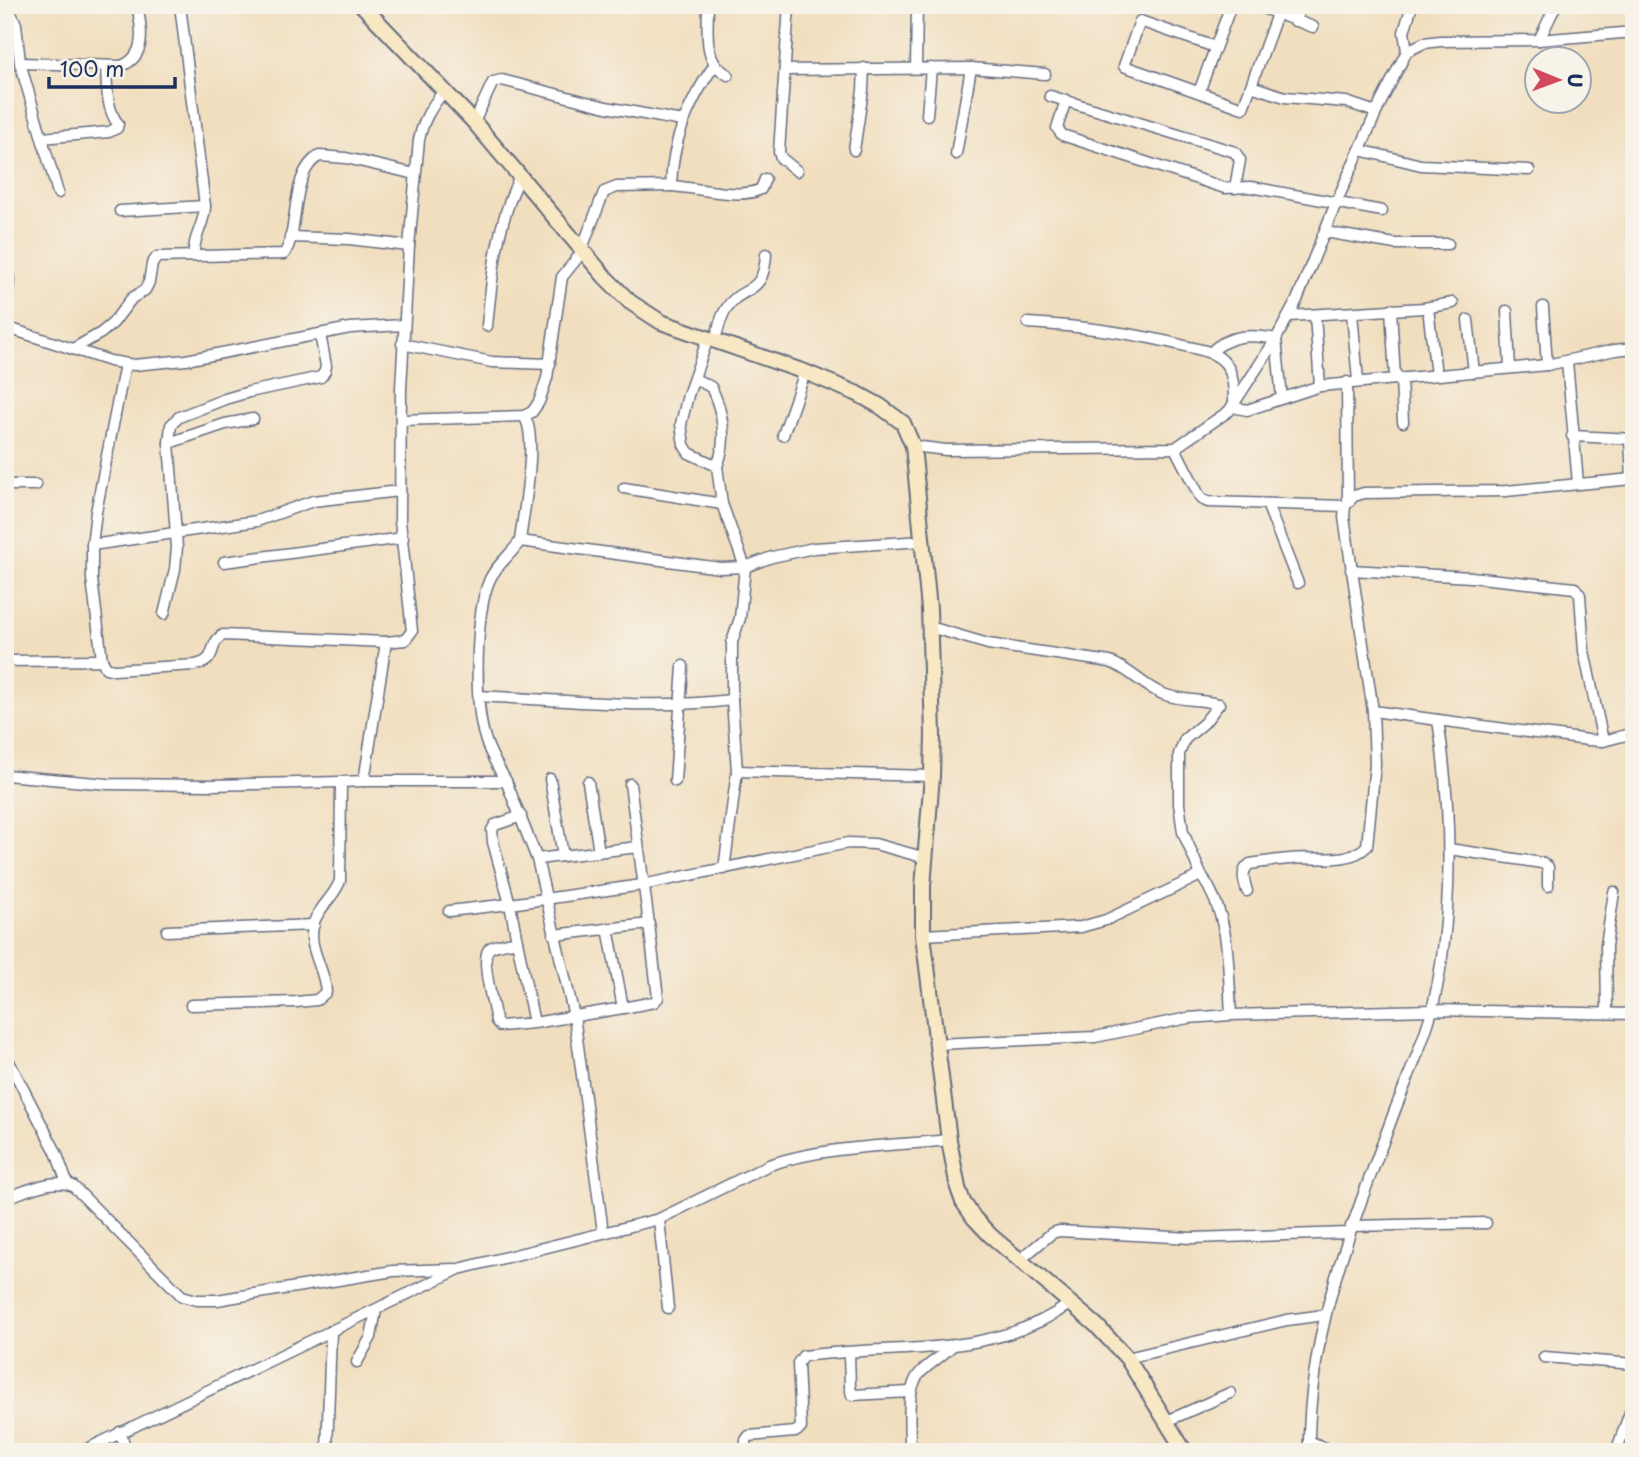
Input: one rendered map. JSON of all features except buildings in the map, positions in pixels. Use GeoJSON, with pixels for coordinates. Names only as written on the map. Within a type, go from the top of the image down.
{"type":"FeatureCollection","features":[{"type":"Feature","properties":{"kind":"street"},"geometry":{"type":"LineString","coordinates":[[8,5],[16,24],[20,63],[58,193]]}},
{"type":"Feature","properties":{"kind":"street"},"geometry":{"type":"LineString","coordinates":[[20,63],[121,66],[135,58],[141,40],[137,5]]}},
{"type":"Feature","properties":{"kind":"street"},"geometry":{"type":"LineString","coordinates":[[180,5],[205,206],[204,220],[194,245],[194,256]]}},
{"type":"Feature","properties":{"kind":"street"},"geometry":{"type":"LineString","coordinates":[[362,5],[474,122],[615,288],[647,314],[661,322],[805,372],[858,394],[903,424],[913,446],[930,627],[932,776],[922,905],[923,935],[949,1140],[958,1188],[964,1202],[990,1236],[1105,1333],[1128,1358],[1185,1452]]}},
{"type":"Feature","properties":{"kind":"street"},"geometry":{"type":"LineString","coordinates":[[708,5],[708,50],[719,70],[727,75]]}},
{"type":"Feature","properties":{"kind":"street"},"geometry":{"type":"LineString","coordinates":[[789,5],[779,152],[781,158],[797,171]]}},
{"type":"Feature","properties":{"kind":"street"},"geometry":{"type":"LineString","coordinates":[[901,5],[918,5],[916,68]]}},
{"type":"Feature","properties":{"kind":"street"},"geometry":{"type":"LineString","coordinates":[[1199,92],[1231,5]]}},
{"type":"Feature","properties":{"kind":"street"},"geometry":{"type":"LineString","coordinates":[[1255,5],[1313,27]]}},
{"type":"Feature","properties":{"kind":"street"},"geometry":{"type":"LineString","coordinates":[[1296,21],[1301,5]]}},
{"type":"Feature","properties":{"kind":"street"},"geometry":{"type":"LineString","coordinates":[[913,446],[947,450],[1175,448],[1229,411],[1289,316],[1376,112],[1407,51],[1404,32],[1412,5]]}},
{"type":"Feature","properties":{"kind":"street"},"geometry":{"type":"LineString","coordinates":[[1539,40],[1556,5]]}},
{"type":"Feature","properties":{"kind":"street"},"geometry":{"type":"LineString","coordinates":[[1215,47],[1140,21],[1124,66],[1243,108],[1277,14]]}},
{"type":"Feature","properties":{"kind":"street"},"geometry":{"type":"LineString","coordinates":[[1407,51],[1423,43],[1440,41],[1539,40],[1634,32]]}},
{"type":"Feature","properties":{"kind":"street"},"geometry":{"type":"LineString","coordinates":[[671,186],[675,149],[682,121],[715,64]]}},
{"type":"Feature","properties":{"kind":"street"},"geometry":{"type":"LineString","coordinates":[[42,138],[109,132],[117,128],[118,124],[112,116],[109,102],[106,66]]}},
{"type":"Feature","properties":{"kind":"street"},"geometry":{"type":"LineString","coordinates":[[854,150],[864,68]]}},
{"type":"Feature","properties":{"kind":"street"},"geometry":{"type":"LineString","coordinates":[[927,115],[931,68]]}},
{"type":"Feature","properties":{"kind":"street"},"geometry":{"type":"LineString","coordinates":[[785,70],[971,68],[1045,74]]}},
{"type":"Feature","properties":{"kind":"street"},"geometry":{"type":"LineString","coordinates":[[956,154],[971,68]]}},
{"type":"Feature","properties":{"kind":"street"},"geometry":{"type":"LineString","coordinates":[[474,122],[491,85],[497,80],[606,107],[682,121]]}},
{"type":"Feature","properties":{"kind":"street"},"geometry":{"type":"LineString","coordinates":[[1251,86],[1285,97],[1346,102],[1376,112]]}},
{"type":"Feature","properties":{"kind":"street"},"geometry":{"type":"LineString","coordinates":[[125,364],[92,545],[92,579],[102,660],[106,668],[114,670],[205,663],[209,660],[218,637],[223,635],[386,642],[405,640],[412,631],[399,491],[403,325],[415,174],[423,123],[444,91]]}},
{"type":"Feature","properties":{"kind":"street"},"geometry":{"type":"LineString","coordinates":[[1050,96],[1235,152],[1240,160],[1235,188]]}},
{"type":"Feature","properties":{"kind":"street"},"geometry":{"type":"LineString","coordinates":[[1066,100],[1058,124],[1059,134],[1225,188],[1251,187],[1382,211]]}},
{"type":"Feature","properties":{"kind":"street"},"geometry":{"type":"LineString","coordinates":[[1360,150],[1421,166],[1529,170]]}},
{"type":"Feature","properties":{"kind":"street"},"geometry":{"type":"LineString","coordinates":[[73,349],[101,333],[113,323],[132,298],[145,290],[152,264],[157,257],[279,256],[286,252],[299,191],[309,167],[319,156],[346,158],[415,174]]}},
{"type":"Feature","properties":{"kind":"street"},"geometry":{"type":"LineString","coordinates":[[487,326],[496,244],[510,195],[520,176]]}},
{"type":"Feature","properties":{"kind":"street"},"geometry":{"type":"LineString","coordinates":[[401,420],[524,416],[532,412],[538,402],[550,364],[562,277],[576,261],[607,189],[671,186],[735,193],[754,192],[761,189],[765,178]]}},
{"type":"Feature","properties":{"kind":"street"},"geometry":{"type":"LineString","coordinates":[[120,211],[205,206]]}},
{"type":"Feature","properties":{"kind":"street"},"geometry":{"type":"LineString","coordinates":[[1325,232],[1395,244],[1448,244]]}},
{"type":"Feature","properties":{"kind":"street"},"geometry":{"type":"LineString","coordinates":[[290,237],[349,239],[409,246]]}},
{"type":"Feature","properties":{"kind":"street"},"geometry":{"type":"LineString","coordinates":[[717,466],[694,457],[684,445],[681,424],[688,395],[726,308],[757,284],[762,277],[766,254]]}},
{"type":"Feature","properties":{"kind":"street"},"geometry":{"type":"LineString","coordinates":[[5,257],[9,280],[5,317]]}},
{"type":"Feature","properties":{"kind":"street"},"geometry":{"type":"LineString","coordinates":[[1289,316],[1453,303]]}},
{"type":"Feature","properties":{"kind":"street"},"geometry":{"type":"LineString","coordinates":[[1428,307],[1436,375]]}},
{"type":"Feature","properties":{"kind":"street"},"geometry":{"type":"LineString","coordinates":[[1544,307],[1547,365]]}},
{"type":"Feature","properties":{"kind":"street"},"geometry":{"type":"LineString","coordinates":[[1391,309],[1403,422]]}},
{"type":"Feature","properties":{"kind":"street"},"geometry":{"type":"LineString","coordinates":[[1507,311],[1510,368]]}},
{"type":"Feature","properties":{"kind":"street"},"geometry":{"type":"LineString","coordinates":[[1247,891],[1243,877],[1245,867],[1250,864],[1293,858],[1338,857],[1360,853],[1367,846],[1375,764],[1373,711],[1344,517],[1352,382],[1352,313]]}},
{"type":"Feature","properties":{"kind":"street"},"geometry":{"type":"LineString","coordinates":[[1315,316],[1320,386]]}},
{"type":"Feature","properties":{"kind":"street"},"geometry":{"type":"LineString","coordinates":[[1468,320],[1474,372]]}},
{"type":"Feature","properties":{"kind":"street"},"geometry":{"type":"LineString","coordinates":[[1028,323],[1106,331],[1210,353],[1221,358],[1228,367],[1233,380],[1234,405]]}},
{"type":"Feature","properties":{"kind":"street"},"geometry":{"type":"LineString","coordinates":[[5,327],[125,364],[148,365],[350,328],[403,325]]}},
{"type":"Feature","properties":{"kind":"street"},"geometry":{"type":"LineString","coordinates":[[164,614],[176,569],[177,533],[169,443],[171,425],[186,414],[249,392],[321,377],[326,366],[320,334]]}},
{"type":"Feature","properties":{"kind":"street"},"geometry":{"type":"LineString","coordinates":[[1210,353],[1226,340],[1240,336],[1276,339]]}},
{"type":"Feature","properties":{"kind":"street"},"geometry":{"type":"LineString","coordinates":[[1276,339],[1282,398]]}},
{"type":"Feature","properties":{"kind":"street"},"geometry":{"type":"LineString","coordinates":[[402,344],[492,362],[550,364]]}},
{"type":"Feature","properties":{"kind":"street"},"geometry":{"type":"LineString","coordinates":[[1234,405],[1247,410],[1320,386],[1547,365],[1634,348]]}},
{"type":"Feature","properties":{"kind":"street"},"geometry":{"type":"LineString","coordinates":[[1567,362],[1578,483]]}},
{"type":"Feature","properties":{"kind":"street"},"geometry":{"type":"LineString","coordinates":[[783,435],[805,372]]}},
{"type":"Feature","properties":{"kind":"street"},"geometry":{"type":"LineString","coordinates":[[695,379],[711,387],[721,417],[722,450],[717,466],[722,504],[745,567],[740,618],[733,642],[732,700],[737,771],[724,869]]}},
{"type":"Feature","properties":{"kind":"street"},"geometry":{"type":"LineString","coordinates":[[524,416],[531,433],[520,541],[499,565],[485,593],[481,620],[479,696],[485,740],[506,781],[537,859],[574,1016],[603,1232]]}},
{"type":"Feature","properties":{"kind":"street"},"geometry":{"type":"LineString","coordinates":[[169,443],[225,424],[253,419]]}},
{"type":"Feature","properties":{"kind":"street"},"geometry":{"type":"LineString","coordinates":[[1175,448],[1204,501],[1346,504],[1358,494],[1364,493],[1506,491],[1578,483],[1633,481],[1632,439],[1572,436]]}},
{"type":"Feature","properties":{"kind":"street"},"geometry":{"type":"LineString","coordinates":[[5,485],[36,485]]}},
{"type":"Feature","properties":{"kind":"street"},"geometry":{"type":"LineString","coordinates":[[624,488],[722,504]]}},
{"type":"Feature","properties":{"kind":"street"},"geometry":{"type":"LineString","coordinates":[[92,545],[257,521],[313,501],[399,491]]}},
{"type":"Feature","properties":{"kind":"street"},"geometry":{"type":"LineString","coordinates":[[1267,504],[1298,583]]}},
{"type":"Feature","properties":{"kind":"street"},"geometry":{"type":"LineString","coordinates":[[225,562],[403,538]]}},
{"type":"Feature","properties":{"kind":"street"},"geometry":{"type":"LineString","coordinates":[[520,541],[636,555],[703,567],[745,567],[772,557],[814,548],[923,541]]}},
{"type":"Feature","properties":{"kind":"street"},"geometry":{"type":"LineString","coordinates":[[1352,569],[1471,576],[1575,588],[1580,595],[1584,650],[1602,741]]}},
{"type":"Feature","properties":{"kind":"street"},"geometry":{"type":"LineString","coordinates":[[930,627],[988,644],[1110,662],[1123,667],[1161,694],[1219,704],[1204,723],[1185,739],[1179,754],[1179,804],[1183,832],[1201,875],[1212,890],[1225,929],[1231,1015]]}},
{"type":"Feature","properties":{"kind":"street"},"geometry":{"type":"LineString","coordinates":[[364,781],[386,642]]}},
{"type":"Feature","properties":{"kind":"street"},"geometry":{"type":"LineString","coordinates":[[5,661],[102,660]]}},
{"type":"Feature","properties":{"kind":"street"},"geometry":{"type":"LineString","coordinates":[[675,781],[683,666]]}},
{"type":"Feature","properties":{"kind":"street"},"geometry":{"type":"LineString","coordinates":[[479,696],[680,704],[732,700]]}},
{"type":"Feature","properties":{"kind":"street"},"geometry":{"type":"LineString","coordinates":[[1373,711],[1602,741],[1634,733]]}},
{"type":"Feature","properties":{"kind":"street"},"geometry":{"type":"LineString","coordinates":[[1334,1452],[1309,1447],[1311,1389],[1324,1315],[1350,1230],[1432,1010],[1443,944],[1449,849],[1448,799],[1438,720]]}},
{"type":"Feature","properties":{"kind":"street"},"geometry":{"type":"LineString","coordinates":[[737,771],[932,776]]}},
{"type":"Feature","properties":{"kind":"street"},"geometry":{"type":"LineString","coordinates":[[5,775],[108,784],[506,781]]}},
{"type":"Feature","properties":{"kind":"street"},"geometry":{"type":"LineString","coordinates":[[550,779],[563,856]]}},
{"type":"Feature","properties":{"kind":"street"},"geometry":{"type":"LineString","coordinates":[[191,1005],[317,1000],[326,992],[326,981],[314,954],[312,937],[320,908],[334,894],[340,881],[341,782]]}},
{"type":"Feature","properties":{"kind":"street"},"geometry":{"type":"LineString","coordinates":[[588,782],[599,852]]}},
{"type":"Feature","properties":{"kind":"street"},"geometry":{"type":"LineString","coordinates":[[517,942],[491,948],[486,953],[485,966],[496,1021],[503,1026],[623,1008],[658,999],[630,784]]}},
{"type":"Feature","properties":{"kind":"street"},"geometry":{"type":"LineString","coordinates":[[521,816],[495,825],[492,830],[534,1023]]}},
{"type":"Feature","properties":{"kind":"street"},"geometry":{"type":"LineString","coordinates":[[449,911],[642,885],[848,843],[875,844],[926,858]]}},
{"type":"Feature","properties":{"kind":"street"},"geometry":{"type":"LineString","coordinates":[[537,859],[638,847]]}},
{"type":"Feature","properties":{"kind":"street"},"geometry":{"type":"LineString","coordinates":[[1449,849],[1542,863],[1548,867],[1548,886]]}},
{"type":"Feature","properties":{"kind":"street"},"geometry":{"type":"LineString","coordinates":[[923,935],[1081,927],[1106,920],[1201,875]]}},
{"type":"Feature","properties":{"kind":"street"},"geometry":{"type":"LineString","coordinates":[[1607,1013],[1606,946],[1614,892]]}},
{"type":"Feature","properties":{"kind":"street"},"geometry":{"type":"LineString","coordinates":[[554,935],[649,924]]}},
{"type":"Feature","properties":{"kind":"street"},"geometry":{"type":"LineString","coordinates":[[167,931],[314,925]]}},
{"type":"Feature","properties":{"kind":"street"},"geometry":{"type":"LineString","coordinates":[[608,928],[623,1008]]}},
{"type":"Feature","properties":{"kind":"street"},"geometry":{"type":"LineString","coordinates":[[936,1044],[1095,1037],[1188,1018],[1231,1015],[1432,1010],[1634,1014]]}},
{"type":"Feature","properties":{"kind":"street"},"geometry":{"type":"LineString","coordinates":[[5,1054],[56,1152],[67,1183],[83,1195],[173,1287],[190,1299],[217,1300],[393,1271],[459,1269]]}},
{"type":"Feature","properties":{"kind":"street"},"geometry":{"type":"LineString","coordinates":[[81,1452],[459,1269],[659,1219],[782,1160],[847,1150],[949,1140]]}},
{"type":"Feature","properties":{"kind":"street"},"geometry":{"type":"LineString","coordinates":[[5,1198],[45,1185],[67,1183]]}},
{"type":"Feature","properties":{"kind":"street"},"geometry":{"type":"LineString","coordinates":[[659,1219],[668,1308]]}},
{"type":"Feature","properties":{"kind":"street"},"geometry":{"type":"LineString","coordinates":[[1020,1260],[1052,1233],[1059,1231],[1192,1238],[1486,1223]]}},
{"type":"Feature","properties":{"kind":"street"},"geometry":{"type":"LineString","coordinates":[[746,1452],[746,1440],[749,1436],[795,1432],[801,1429],[798,1363],[801,1358],[954,1344],[1002,1336],[1023,1330],[1071,1303]]}},
{"type":"Feature","properties":{"kind":"street"},"geometry":{"type":"LineString","coordinates":[[357,1362],[371,1337],[376,1310]]}},
{"type":"Feature","properties":{"kind":"street"},"geometry":{"type":"LineString","coordinates":[[1128,1358],[1287,1320],[1324,1315]]}},
{"type":"Feature","properties":{"kind":"street"},"geometry":{"type":"LineString","coordinates":[[327,1452],[331,1331]]}},
{"type":"Feature","properties":{"kind":"street"},"geometry":{"type":"LineString","coordinates":[[910,1452],[910,1392],[913,1382],[954,1344]]}},
{"type":"Feature","properties":{"kind":"street"},"geometry":{"type":"LineString","coordinates":[[849,1353],[852,1395],[910,1392]]}},
{"type":"Feature","properties":{"kind":"street"},"geometry":{"type":"LineString","coordinates":[[1544,1357],[1634,1364]]}},
{"type":"Feature","properties":{"kind":"street"},"geometry":{"type":"LineString","coordinates":[[1167,1422],[1230,1392]]}},
{"type":"Feature","properties":{"kind":"street"},"geometry":{"type":"LineString","coordinates":[[1634,1401],[1618,1452],[1634,1449]]}},
{"type":"Feature","properties":{"kind":"street"},"geometry":{"type":"LineString","coordinates":[[120,1432],[127,1452]]}}]}
